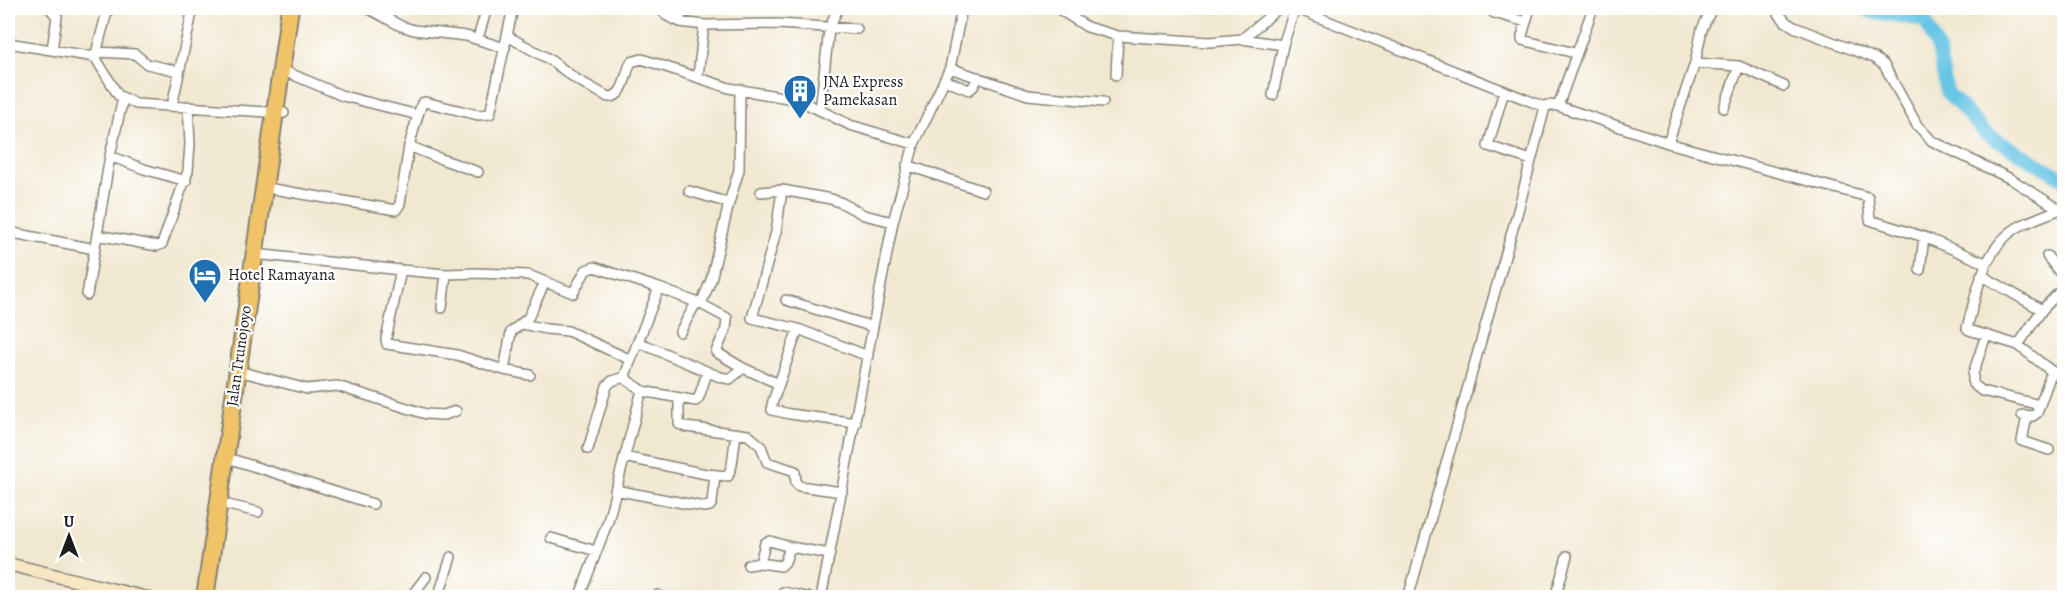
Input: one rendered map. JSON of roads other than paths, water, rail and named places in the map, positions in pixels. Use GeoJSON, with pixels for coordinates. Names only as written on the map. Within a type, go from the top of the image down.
{"type":"FeatureCollection","features":[{"type":"Feature","properties":{"kind":"highway","name":"Jalan Trunojoyo"},"geometry":{"type":"LineString","coordinates":[[205,597],[273,113],[290,8]]}},
{"type":"Feature","properties":{"kind":"highway","name":"Jalan Trunojoyo"},"geometry":{"type":"LineString","coordinates":[[214,597],[273,189],[273,113],[289,73],[299,8]]}},
{"type":"Feature","properties":{"kind":"main road"},"geometry":{"type":"LineString","coordinates":[[8,564],[147,597]]}},
{"type":"Feature","properties":{"kind":"street"},"geometry":{"type":"LineString","coordinates":[[50,8],[57,17],[52,49]]}},
{"type":"Feature","properties":{"kind":"street"},"geometry":{"type":"LineString","coordinates":[[108,8],[96,55],[113,88],[123,98],[136,104],[273,113]]}},
{"type":"Feature","properties":{"kind":"street"},"geometry":{"type":"LineString","coordinates":[[172,106],[193,8]]}},
{"type":"Feature","properties":{"kind":"street"},"geometry":{"type":"LineString","coordinates":[[367,8],[401,26],[414,30],[478,39],[505,48]]}},
{"type":"Feature","properties":{"kind":"street"},"geometry":{"type":"LineString","coordinates":[[478,39],[487,8]]}},
{"type":"Feature","properties":{"kind":"street"},"geometry":{"type":"LineString","coordinates":[[273,189],[346,203],[397,209],[400,204],[409,146],[422,104],[424,102],[478,115],[490,114],[513,8]]}},
{"type":"Feature","properties":{"kind":"street"},"geometry":{"type":"LineString","coordinates":[[660,8],[667,16],[680,22],[704,25],[778,24],[857,29]]}},
{"type":"Feature","properties":{"kind":"street"},"geometry":{"type":"LineString","coordinates":[[680,22],[681,8]]}},
{"type":"Feature","properties":{"kind":"street"},"geometry":{"type":"LineString","coordinates":[[820,110],[829,28],[838,8]]}},
{"type":"Feature","properties":{"kind":"street"},"geometry":{"type":"LineString","coordinates":[[821,597],[893,222],[914,144],[950,68],[962,8]]}},
{"type":"Feature","properties":{"kind":"street"},"geometry":{"type":"LineString","coordinates":[[1057,8],[1087,27],[1118,36],[1209,42],[1242,39],[1283,45]]}},
{"type":"Feature","properties":{"kind":"street"},"geometry":{"type":"LineString","coordinates":[[1242,39],[1279,8]]}},
{"type":"Feature","properties":{"kind":"street"},"geometry":{"type":"LineString","coordinates":[[1273,95],[1283,45],[1295,8],[1545,108]]}},
{"type":"Feature","properties":{"kind":"street"},"geometry":{"type":"LineString","coordinates":[[1490,8],[1494,13],[1526,22]]}},
{"type":"Feature","properties":{"kind":"street"},"geometry":{"type":"LineString","coordinates":[[1530,8],[1523,40],[1575,54]]}},
{"type":"Feature","properties":{"kind":"street"},"geometry":{"type":"LineString","coordinates":[[1558,106],[1593,8]]}},
{"type":"Feature","properties":{"kind":"street"},"geometry":{"type":"LineString","coordinates":[[1668,143],[1695,63],[1702,29],[1712,8]]}},
{"type":"Feature","properties":{"kind":"street"},"geometry":{"type":"LineString","coordinates":[[1774,8],[1788,24],[1874,58],[1884,65],[1917,125],[1932,141],[2009,178],[2062,210]]}},
{"type":"Feature","properties":{"kind":"street"},"geometry":{"type":"LineString","coordinates":[[698,76],[704,25]]}},
{"type":"Feature","properties":{"kind":"street"},"geometry":{"type":"LineString","coordinates":[[507,36],[549,59],[576,79],[608,97],[619,93],[629,65],[635,59],[642,59],[698,76],[716,84],[788,98],[850,125],[914,144]]}},
{"type":"Feature","properties":{"kind":"street"},"geometry":{"type":"LineString","coordinates":[[1116,75],[1118,36]]}},
{"type":"Feature","properties":{"kind":"street"},"geometry":{"type":"LineString","coordinates":[[8,43],[96,55],[135,54],[150,65],[178,71]]}},
{"type":"Feature","properties":{"kind":"street"},"geometry":{"type":"LineString","coordinates":[[1695,63],[1739,66],[1784,86]]}},
{"type":"Feature","properties":{"kind":"street"},"geometry":{"type":"LineString","coordinates":[[1724,108],[1739,66]]}},
{"type":"Feature","properties":{"kind":"street"},"geometry":{"type":"LineString","coordinates":[[950,68],[1028,95],[1103,102]]}},
{"type":"Feature","properties":{"kind":"street"},"geometry":{"type":"LineString","coordinates":[[289,73],[343,96],[418,115]]}},
{"type":"Feature","properties":{"kind":"street"},"geometry":{"type":"LineString","coordinates":[[944,80],[969,90],[978,77]]}},
{"type":"Feature","properties":{"kind":"street"},"geometry":{"type":"LineString","coordinates":[[680,332],[711,280],[739,170],[740,90]]}},
{"type":"Feature","properties":{"kind":"street"},"geometry":{"type":"LineString","coordinates":[[1504,91],[1488,146],[1531,160]]}},
{"type":"Feature","properties":{"kind":"street"},"geometry":{"type":"LineString","coordinates":[[87,295],[110,156],[123,98]]}},
{"type":"Feature","properties":{"kind":"street"},"geometry":{"type":"LineString","coordinates":[[1408,597],[1509,244],[1545,108],[1549,104],[1668,143],[1868,197],[1870,220],[1924,237],[1985,263]]}},
{"type":"Feature","properties":{"kind":"street"},"geometry":{"type":"LineString","coordinates":[[97,235],[161,245],[186,181],[190,160],[188,106]]}},
{"type":"Feature","properties":{"kind":"street"},"geometry":{"type":"LineString","coordinates":[[409,146],[478,172]]}},
{"type":"Feature","properties":{"kind":"street"},"geometry":{"type":"LineString","coordinates":[[110,156],[186,181]]}},
{"type":"Feature","properties":{"kind":"street"},"geometry":{"type":"LineString","coordinates":[[907,165],[982,191]]}},
{"type":"Feature","properties":{"kind":"street"},"geometry":{"type":"LineString","coordinates":[[761,192],[782,190],[838,201],[864,215],[893,222]]}},
{"type":"Feature","properties":{"kind":"street"},"geometry":{"type":"LineString","coordinates":[[782,190],[776,232],[752,317],[798,329],[868,356]]}},
{"type":"Feature","properties":{"kind":"street"},"geometry":{"type":"LineString","coordinates":[[689,191],[729,203]]}},
{"type":"Feature","properties":{"kind":"street"},"geometry":{"type":"LineString","coordinates":[[2062,210],[2020,226],[2004,238],[1985,263],[1967,328],[2018,345],[2064,381]]}},
{"type":"Feature","properties":{"kind":"street"},"geometry":{"type":"LineString","coordinates":[[8,231],[94,249]]}},
{"type":"Feature","properties":{"kind":"street"},"geometry":{"type":"LineString","coordinates":[[1920,270],[1924,237]]}},
{"type":"Feature","properties":{"kind":"street"},"geometry":{"type":"LineString","coordinates":[[264,255],[446,274],[528,275],[574,293],[586,270],[592,267],[616,272],[698,303],[727,318],[726,329],[716,350],[717,353],[779,384]]}},
{"type":"Feature","properties":{"kind":"street"},"geometry":{"type":"LineString","coordinates":[[2047,256],[2064,278]]}},
{"type":"Feature","properties":{"kind":"street"},"geometry":{"type":"LineString","coordinates":[[401,270],[386,337],[387,344],[457,355],[504,370],[530,375]]}},
{"type":"Feature","properties":{"kind":"street"},"geometry":{"type":"LineString","coordinates":[[442,308],[446,274]]}},
{"type":"Feature","properties":{"kind":"street"},"geometry":{"type":"LineString","coordinates":[[1982,275],[2043,310]]}},
{"type":"Feature","properties":{"kind":"street"},"geometry":{"type":"LineString","coordinates":[[504,370],[511,332],[513,328],[528,318],[544,282]]}},
{"type":"Feature","properties":{"kind":"street"},"geometry":{"type":"LineString","coordinates":[[2018,345],[2043,310],[2064,287]]}},
{"type":"Feature","properties":{"kind":"street"},"geometry":{"type":"LineString","coordinates":[[625,377],[659,288]]}},
{"type":"Feature","properties":{"kind":"street"},"geometry":{"type":"LineString","coordinates":[[786,300],[873,327]]}},
{"type":"Feature","properties":{"kind":"street"},"geometry":{"type":"LineString","coordinates":[[522,324],[546,329],[568,330],[631,360]]}},
{"type":"Feature","properties":{"kind":"street"},"geometry":{"type":"LineString","coordinates":[[798,329],[771,407],[773,411],[856,423]]}},
{"type":"Feature","properties":{"kind":"street"},"geometry":{"type":"LineString","coordinates":[[1986,335],[1973,374],[1973,384],[1982,391],[2040,405]]}},
{"type":"Feature","properties":{"kind":"street"},"geometry":{"type":"LineString","coordinates":[[638,342],[707,373],[729,379],[743,368]]}},
{"type":"Feature","properties":{"kind":"street"},"geometry":{"type":"LineString","coordinates":[[2049,450],[2022,441],[2025,415],[2036,415],[2052,371]]}},
{"type":"Feature","properties":{"kind":"street"},"geometry":{"type":"LineString","coordinates":[[246,373],[307,389],[337,386],[426,414],[444,415],[456,411]]}},
{"type":"Feature","properties":{"kind":"street"},"geometry":{"type":"LineString","coordinates":[[625,377],[642,391],[680,399],[698,400],[707,373]]}},
{"type":"Feature","properties":{"kind":"street"},"geometry":{"type":"LineString","coordinates":[[588,449],[607,386],[612,381],[625,377]]}},
{"type":"Feature","properties":{"kind":"street"},"geometry":{"type":"LineString","coordinates":[[579,597],[608,521],[642,391]]}},
{"type":"Feature","properties":{"kind":"street"},"geometry":{"type":"LineString","coordinates":[[680,399],[679,424],[686,427],[748,435],[761,446],[769,463],[795,471],[796,483],[799,486],[842,492]]}},
{"type":"Feature","properties":{"kind":"street"},"geometry":{"type":"LineString","coordinates":[[624,457],[716,475],[729,475],[736,433]]}},
{"type":"Feature","properties":{"kind":"street"},"geometry":{"type":"LineString","coordinates":[[234,460],[373,504]]}},
{"type":"Feature","properties":{"kind":"street"},"geometry":{"type":"LineString","coordinates":[[615,490],[704,507],[712,503],[716,475]]}},
{"type":"Feature","properties":{"kind":"street"},"geometry":{"type":"LineString","coordinates":[[228,505],[258,512]]}},
{"type":"Feature","properties":{"kind":"street"},"geometry":{"type":"LineString","coordinates":[[550,538],[596,552]]}},
{"type":"Feature","properties":{"kind":"street"},"geometry":{"type":"LineString","coordinates":[[760,563],[766,542],[772,541],[789,548],[830,554]]}},
{"type":"Feature","properties":{"kind":"street"},"geometry":{"type":"LineString","coordinates":[[748,565],[760,563],[781,566],[785,562],[789,548]]}},
{"type":"Feature","properties":{"kind":"street"},"geometry":{"type":"LineString","coordinates":[[1555,597],[1567,556]]}},
{"type":"Feature","properties":{"kind":"street"},"geometry":{"type":"LineString","coordinates":[[438,597],[452,557]]}},
{"type":"Feature","properties":{"kind":"street"},"geometry":{"type":"LineString","coordinates":[[410,597],[426,577]]}},
{"type":"Feature","properties":{"kind":"street"},"geometry":{"type":"LineString","coordinates":[[783,592],[810,597]]}},
{"type":"Feature","properties":{"kind":"waterway"},"geometry":{"type":"LineString","coordinates":[[1869,8],[1870,11],[1925,20],[1938,49],[1947,92],[1985,133],[2064,179]]}},
{"type":"Feature","properties":{"kind":"place","name":"JNA Express Pamekasan"},"geometry":{"type":"Point","coordinates":[800,120]}},
{"type":"Feature","properties":{"kind":"place","name":"Hotel Ramayana"},"geometry":{"type":"Point","coordinates":[205,304]}}]}
